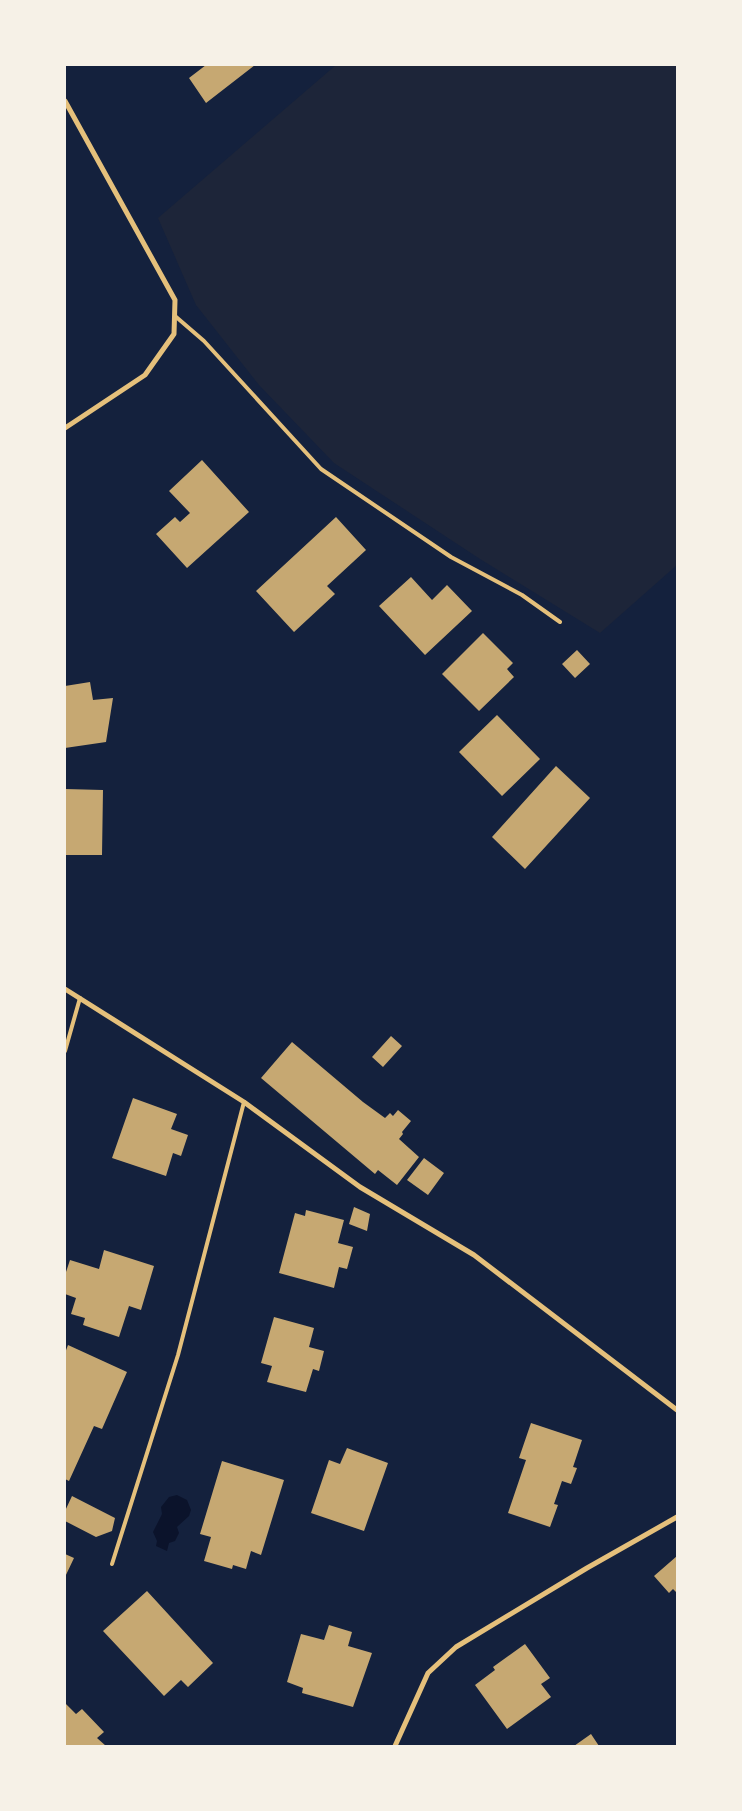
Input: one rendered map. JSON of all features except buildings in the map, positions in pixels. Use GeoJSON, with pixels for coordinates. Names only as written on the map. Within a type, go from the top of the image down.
{"type":"FeatureCollection","features":[{"type":"Feature","properties":{"kind":"street"},"geometry":{"type":"LineString","coordinates":[[65,101],[175,300],[174,334],[145,375],[65,428]]}},
{"type":"Feature","properties":{"kind":"street"},"geometry":{"type":"LineString","coordinates":[[65,989],[244,1102],[360,1187],[474,1255],[677,1410]]}},
{"type":"Feature","properties":{"kind":"street"},"geometry":{"type":"LineString","coordinates":[[395,1746],[428,1673],[456,1647],[587,1568],[677,1517]]}},
{"type":"Feature","properties":{"kind":"lane"},"geometry":{"type":"LineString","coordinates":[[175,316],[204,341],[321,469],[451,557],[522,595],[560,622]]}},
{"type":"Feature","properties":{"kind":"lane"},"geometry":{"type":"LineString","coordinates":[[65,1051],[80,998]]}},
{"type":"Feature","properties":{"kind":"lane"},"geometry":{"type":"LineString","coordinates":[[112,1564],[178,1355],[244,1102]]}},
{"type":"Feature","properties":{"kind":"shaded area"},"geometry":{"type":"Polygon","coordinates":[[[336,65],[677,65],[677,565],[600,633],[480,559],[334,463],[259,385],[196,305],[158,218],[336,65]]]}},
{"type":"Feature","properties":{"kind":"shaded area"},"geometry":{"type":"Polygon","coordinates":[[[177,1495],[187,1500],[191,1510],[189,1516],[177,1527],[179,1533],[175,1541],[169,1543],[167,1551],[156,1546],[157,1541],[153,1532],[162,1514],[161,1507],[169,1497],[177,1495]]]}}]}
